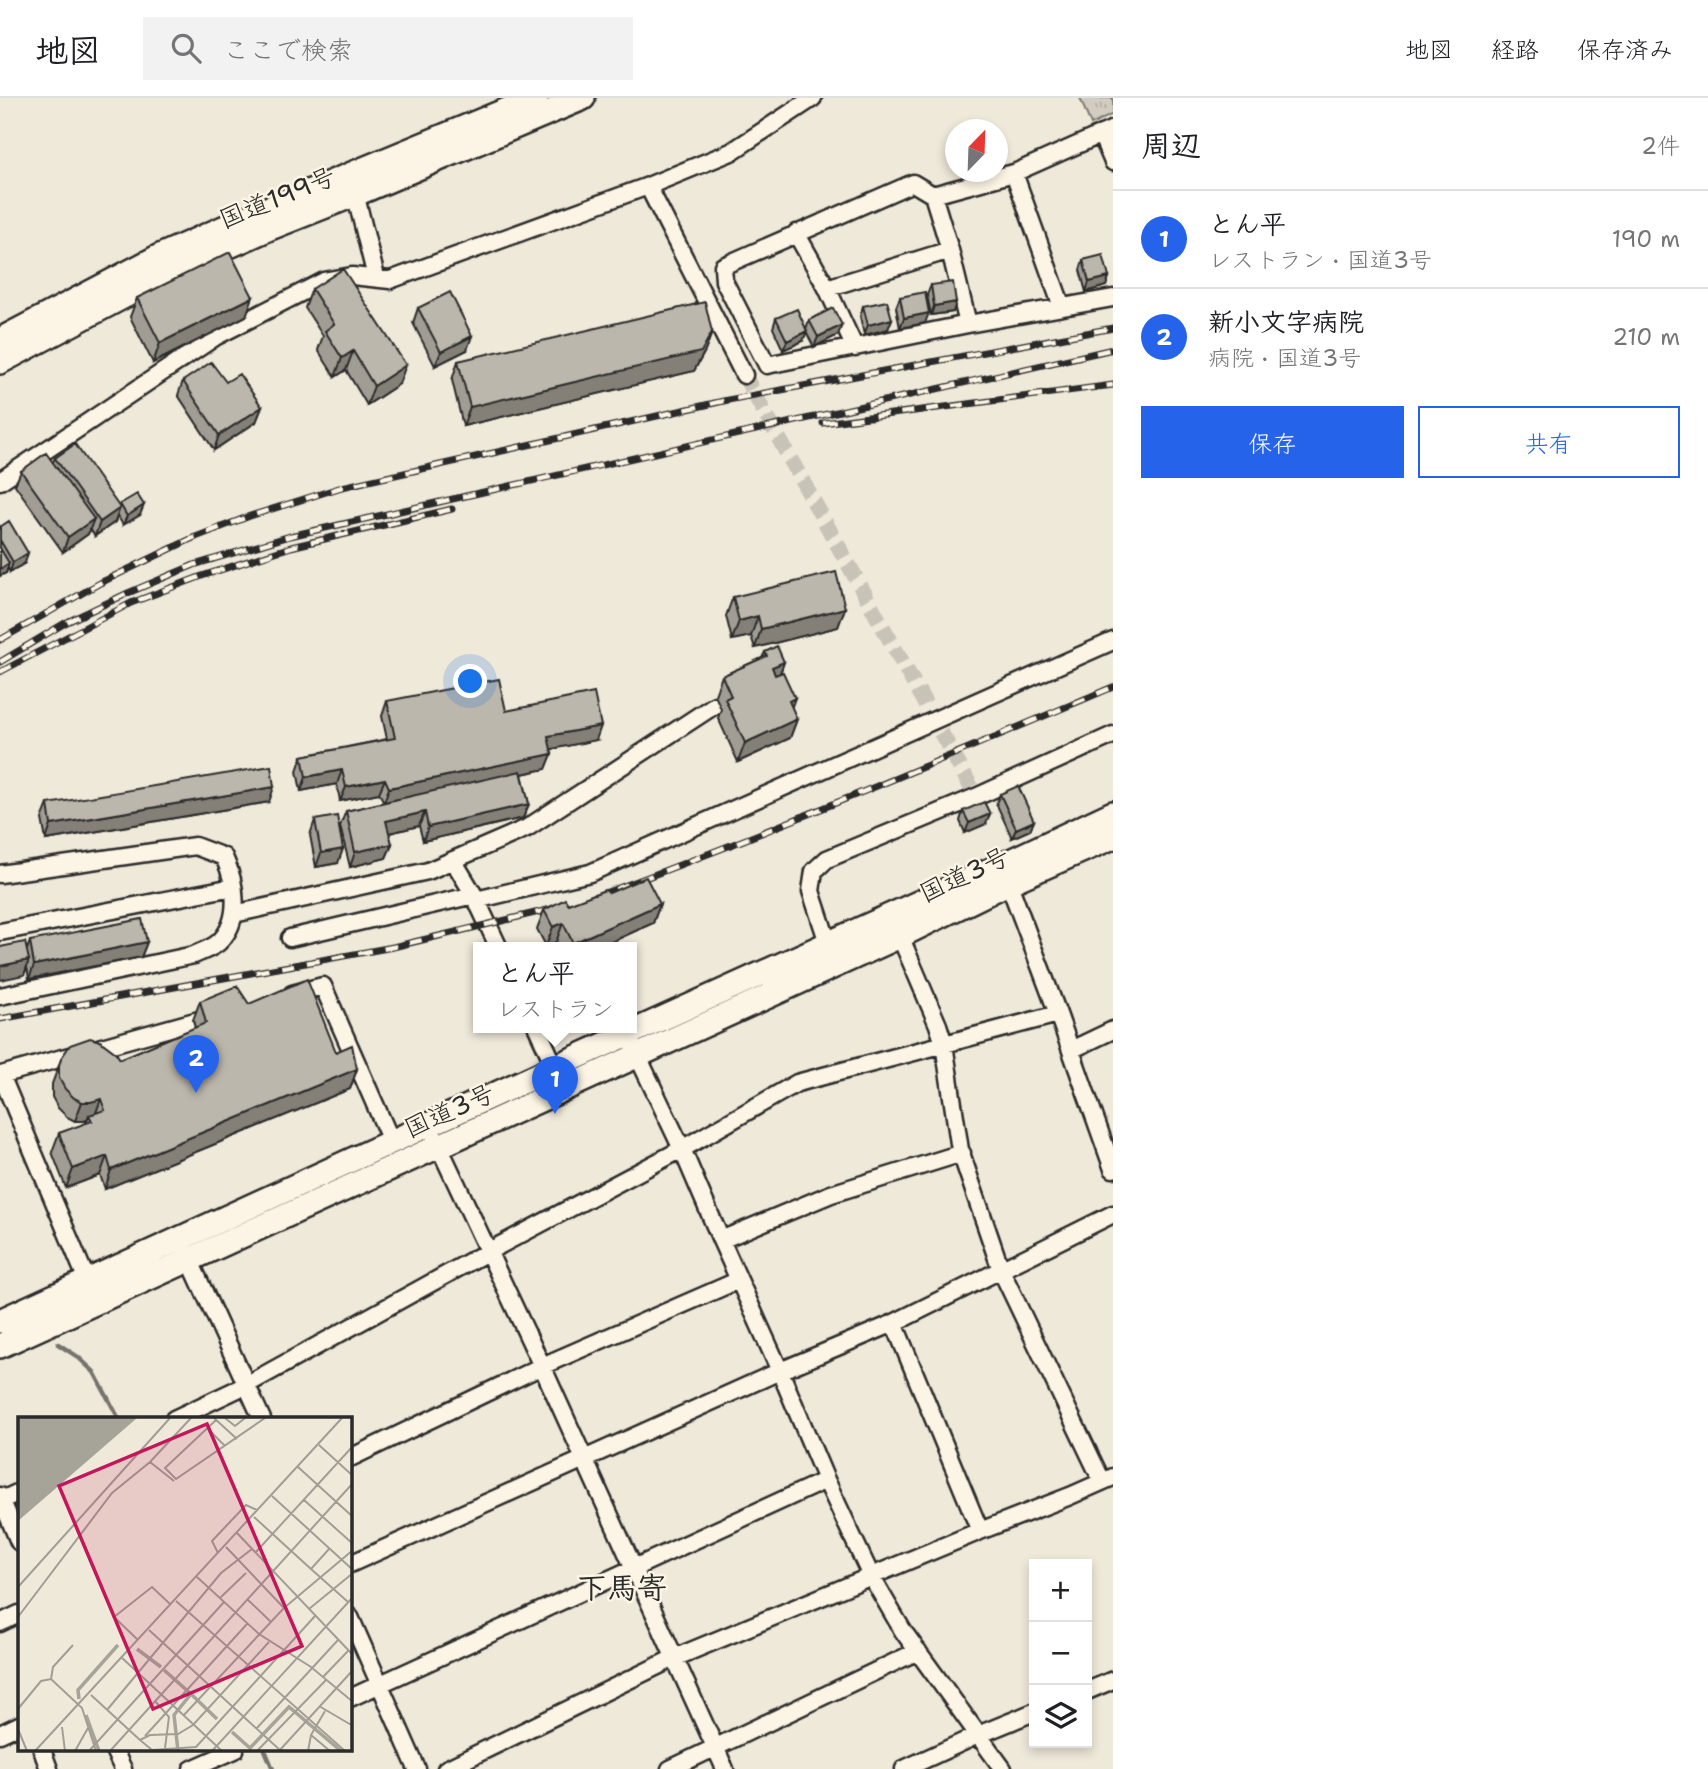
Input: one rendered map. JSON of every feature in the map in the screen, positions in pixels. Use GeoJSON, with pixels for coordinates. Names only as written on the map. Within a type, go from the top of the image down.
{"type":"FeatureCollection","features":[{"type":"Feature","properties":{"kind":"highway","name":"国道199号"},"geometry":{"type":"LineString","coordinates":[[0,362],[166,274],[270,228],[353,185],[536,98]]}},
{"type":"Feature","properties":{"kind":"highway","name":"国道199号"},"geometry":{"type":"LineString","coordinates":[[0,340],[160,256],[583,98]]}},
{"type":"Feature","properties":{"kind":"highway","name":"国道3号"},"geometry":{"type":"LineString","coordinates":[[832,954],[900,936],[1113,813]]}},
{"type":"Feature","properties":{"kind":"highway","name":"国道3号"},"geometry":{"type":"LineString","coordinates":[[0,1346],[91,1292],[633,1044],[1005,874],[1113,837]]}},
{"type":"Feature","properties":{"kind":"highway","name":"国道3号"},"geometry":{"type":"LineString","coordinates":[[185,1249],[392,1143],[433,1136],[555,1067],[633,1044]]}},
{"type":"Feature","properties":{"kind":"highway","name":"国道3号"},"geometry":{"type":"LineString","coordinates":[[0,1321],[91,1292]]}},
{"type":"Feature","properties":{"kind":"street"},"geometry":{"type":"LineString","coordinates":[[0,481],[215,337],[324,281],[352,276],[390,280],[648,186],[731,152],[813,98]]}},
{"type":"Feature","properties":{"kind":"street"},"geometry":{"type":"LineString","coordinates":[[933,195],[1014,173],[1107,131],[1113,162]]}},
{"type":"Feature","properties":{"kind":"street"},"geometry":{"type":"LineString","coordinates":[[1014,173],[1062,307]]}},
{"type":"Feature","properties":{"kind":"street"},"geometry":{"type":"LineString","coordinates":[[968,324],[933,195],[913,183],[723,266],[724,281],[767,365],[968,324],[1113,299]]}},
{"type":"Feature","properties":{"kind":"street"},"geometry":{"type":"LineString","coordinates":[[353,185],[376,277]]}},
{"type":"Feature","properties":{"kind":"street"},"geometry":{"type":"LineString","coordinates":[[648,186],[744,375]]}},
{"type":"Feature","properties":{"kind":"street"},"geometry":{"type":"LineString","coordinates":[[796,233],[827,288],[855,348]]}},
{"type":"Feature","properties":{"kind":"street"},"geometry":{"type":"LineString","coordinates":[[827,288],[950,250]]}},
{"type":"Feature","properties":{"kind":"street"},"geometry":{"type":"LineString","coordinates":[[290,938],[590,873],[1113,641]]}},
{"type":"Feature","properties":{"kind":"street"},"geometry":{"type":"LineString","coordinates":[[234,914],[428,872],[527,828],[715,705]]}},
{"type":"Feature","properties":{"kind":"street"},"geometry":{"type":"LineString","coordinates":[[832,954],[811,891],[814,872],[827,859],[974,792],[1113,735]]}},
{"type":"Feature","properties":{"kind":"street"},"geometry":{"type":"LineString","coordinates":[[0,874],[195,846],[224,857],[230,871],[236,907],[230,928],[218,943],[194,955],[0,996]]}},
{"type":"Feature","properties":{"kind":"street"},"geometry":{"type":"LineString","coordinates":[[453,860],[496,942]]}},
{"type":"Feature","properties":{"kind":"street"},"geometry":{"type":"LineString","coordinates":[[1005,874],[1113,1169]]}},
{"type":"Feature","properties":{"kind":"street"},"geometry":{"type":"LineString","coordinates":[[0,932],[233,887]]}},
{"type":"Feature","properties":{"kind":"street"},"geometry":{"type":"LineString","coordinates":[[446,1769],[674,1658],[1108,1479],[1001,1269],[962,1153],[944,1044],[900,936]]}},
{"type":"Feature","properties":{"kind":"street"},"geometry":{"type":"LineString","coordinates":[[283,997],[323,986],[392,1143]]}},
{"type":"Feature","properties":{"kind":"street"},"geometry":{"type":"LineString","coordinates":[[91,1292],[1,1075],[229,1012]]}},
{"type":"Feature","properties":{"kind":"street"},"geometry":{"type":"LineString","coordinates":[[178,1417],[246,1385],[489,1251],[682,1149],[797,1083],[1058,1014]]}},
{"type":"Feature","properties":{"kind":"street"},"geometry":{"type":"LineString","coordinates":[[1071,1050],[1113,1030]]}},
{"type":"Feature","properties":{"kind":"street"},"geometry":{"type":"LineString","coordinates":[[539,1033],[555,1067]]}},
{"type":"Feature","properties":{"kind":"street"},"geometry":{"type":"LineString","coordinates":[[633,1044],[871,1576],[903,1631],[1003,1769]]}},
{"type":"Feature","properties":{"kind":"street"},"geometry":{"type":"LineString","coordinates":[[433,1136],[489,1251],[725,1769]]}},
{"type":"Feature","properties":{"kind":"street"},"geometry":{"type":"LineString","coordinates":[[721,1240],[831,1194],[962,1153]]}},
{"type":"Feature","properties":{"kind":"street"},"geometry":{"type":"LineString","coordinates":[[352,1563],[780,1371],[894,1323],[1113,1214]]}},
{"type":"Feature","properties":{"kind":"street"},"geometry":{"type":"LineString","coordinates":[[185,1249],[261,1417]]}},
{"type":"Feature","properties":{"kind":"street"},"geometry":{"type":"LineString","coordinates":[[352,1457],[542,1366],[739,1280]]}},
{"type":"Feature","properties":{"kind":"street"},"geometry":{"type":"LineString","coordinates":[[894,1323],[980,1531]]}},
{"type":"Feature","properties":{"kind":"street"},"geometry":{"type":"LineString","coordinates":[[352,1697],[826,1480]]}},
{"type":"Feature","properties":{"kind":"street"},"geometry":{"type":"LineString","coordinates":[[18,1492],[1,1499],[18,1540]]}},
{"type":"Feature","properties":{"kind":"street"},"geometry":{"type":"LineString","coordinates":[[0,1623],[18,1614]]}},
{"type":"Feature","properties":{"kind":"street"},"geometry":{"type":"LineString","coordinates":[[352,1622],[416,1769]]}},
{"type":"Feature","properties":{"kind":"street"},"geometry":{"type":"LineString","coordinates":[[670,1769],[918,1651]]}},
{"type":"Feature","properties":{"kind":"street"},"geometry":{"type":"LineString","coordinates":[[1092,1689],[1113,1680]]}},
{"type":"Feature","properties":{"kind":"street"},"geometry":{"type":"LineString","coordinates":[[904,1769],[1029,1714]]}},
{"type":"Feature","properties":{"kind":"street"},"geometry":{"type":"LineString","coordinates":[[0,1734],[18,1725]]}},
{"type":"Feature","properties":{"kind":"street"},"geometry":{"type":"LineString","coordinates":[[43,1752],[49,1769]]}},
{"type":"Feature","properties":{"kind":"street"},"geometry":{"type":"LineString","coordinates":[[115,1752],[123,1769]]}},
{"type":"Feature","properties":{"kind":"street"},"geometry":{"type":"LineString","coordinates":[[192,1769],[230,1752]]}},
{"type":"Feature","properties":{"kind":"green space"},"geometry":{"type":"Polygon","coordinates":[[[1080,98],[1113,98],[1113,114],[1091,125],[1080,98]]]}},
{"type":"Feature","properties":{"kind":"building"},"geometry":{"type":"Polygon","coordinates":[[[230,252],[253,297],[160,343],[137,298],[230,252]]]}},
{"type":"Feature","properties":{"kind":"building"},"geometry":{"type":"Polygon","coordinates":[[[1103,255],[1109,277],[1089,282],[1083,260],[1103,255]]]}},
{"type":"Feature","properties":{"kind":"building"},"geometry":{"type":"Polygon","coordinates":[[[343,269],[406,365],[374,386],[353,351],[342,358],[325,331],[334,324],[312,289],[343,269]]]}},
{"type":"Feature","properties":{"kind":"building"},"geometry":{"type":"Polygon","coordinates":[[[953,282],[956,302],[934,306],[931,285],[953,282]]]}},
{"type":"Feature","properties":{"kind":"building"},"geometry":{"type":"Polygon","coordinates":[[[450,292],[472,336],[441,352],[418,308],[450,292]]]}},
{"type":"Feature","properties":{"kind":"building"},"geometry":{"type":"Polygon","coordinates":[[[925,292],[929,313],[904,318],[900,297],[925,292]]]}},
{"type":"Feature","properties":{"kind":"building"},"geometry":{"type":"Polygon","coordinates":[[[887,301],[892,319],[868,325],[863,306],[887,301]]]}},
{"type":"Feature","properties":{"kind":"building"},"geometry":{"type":"Polygon","coordinates":[[[705,302],[712,332],[701,352],[470,407],[458,361],[705,302]]]}},
{"type":"Feature","properties":{"kind":"building"},"geometry":{"type":"Polygon","coordinates":[[[833,308],[842,325],[818,337],[809,320],[833,308]]]}},
{"type":"Feature","properties":{"kind":"building"},"geometry":{"type":"Polygon","coordinates":[[[797,309],[807,331],[787,341],[776,318],[797,309]]]}},
{"type":"Feature","properties":{"kind":"building"},"geometry":{"type":"Polygon","coordinates":[[[211,362],[226,382],[239,374],[262,407],[219,435],[183,381],[211,362]]]}},
{"type":"Feature","properties":{"kind":"building"},"geometry":{"type":"Polygon","coordinates":[[[75,444],[120,508],[100,522],[55,458],[75,444]]]}},
{"type":"Feature","properties":{"kind":"building"},"geometry":{"type":"Polygon","coordinates":[[[46,453],[94,519],[68,537],[21,471],[46,453]]]}},
{"type":"Feature","properties":{"kind":"building"},"geometry":{"type":"Polygon","coordinates":[[[137,494],[144,505],[127,516],[120,504],[137,494]]]}},
{"type":"Feature","properties":{"kind":"building"},"geometry":{"type":"Polygon","coordinates":[[[9,521],[28,553],[13,562],[0,540],[0,527],[9,521]]]}},
{"type":"Feature","properties":{"kind":"building"},"geometry":{"type":"Polygon","coordinates":[[[0,548],[9,563],[0,569],[0,548]]]}},
{"type":"Feature","properties":{"kind":"building"},"geometry":{"type":"Polygon","coordinates":[[[836,572],[845,608],[761,629],[758,616],[739,621],[733,597],[836,572]]]}},
{"type":"Feature","properties":{"kind":"building"},"geometry":{"type":"Polygon","coordinates":[[[777,646],[784,662],[772,667],[775,675],[783,672],[795,698],[789,701],[797,719],[745,743],[725,699],[731,696],[722,676],[767,656],[765,652],[777,646]]]}},
{"type":"Feature","properties":{"kind":"building"},"geometry":{"type":"Polygon","coordinates":[[[499,679],[506,711],[594,693],[601,726],[548,736],[552,754],[389,788],[385,779],[346,787],[342,770],[306,777],[302,756],[395,738],[387,701],[499,679]]]}},
{"type":"Feature","properties":{"kind":"building"},"geometry":{"type":"Polygon","coordinates":[[[271,766],[274,787],[51,825],[48,804],[271,766]]]}},
{"type":"Feature","properties":{"kind":"building"},"geometry":{"type":"Polygon","coordinates":[[[521,771],[529,804],[428,827],[425,812],[386,821],[392,844],[355,852],[346,811],[521,771]]]}},
{"type":"Feature","properties":{"kind":"building"},"geometry":{"type":"Polygon","coordinates":[[[1018,786],[1034,821],[1016,829],[1000,794],[1018,786]]]}},
{"type":"Feature","properties":{"kind":"building"},"geometry":{"type":"Polygon","coordinates":[[[984,802],[990,814],[969,823],[963,811],[984,802]]]}},
{"type":"Feature","properties":{"kind":"building"},"geometry":{"type":"Polygon","coordinates":[[[337,816],[343,849],[321,853],[315,820],[337,816]]]}},
{"type":"Feature","properties":{"kind":"building"},"geometry":{"type":"Polygon","coordinates":[[[646,877],[660,904],[575,942],[572,942],[563,923],[553,927],[544,910],[565,899],[568,904],[605,890],[609,893],[646,877]]]}},
{"type":"Feature","properties":{"kind":"building"},"geometry":{"type":"Polygon","coordinates":[[[142,919],[147,942],[34,965],[30,941],[142,919]]]}},
{"type":"Feature","properties":{"kind":"building"},"geometry":{"type":"Polygon","coordinates":[[[25,942],[29,960],[0,966],[0,947],[25,942]]]}},
{"type":"Feature","properties":{"kind":"building"},"geometry":{"type":"Polygon","coordinates":[[[307,979],[336,1052],[352,1045],[357,1069],[111,1170],[107,1156],[73,1169],[59,1133],[92,1121],[89,1115],[105,1110],[101,1099],[82,1102],[74,1098],[59,1078],[59,1065],[70,1045],[90,1038],[100,1041],[120,1059],[206,1023],[200,1001],[237,986],[249,1004],[307,979]]]}},
{"type":"Feature","properties":{"kind":"waterway"},"geometry":{"type":"LineString","coordinates":[[58,1344],[94,1372],[118,1417]]}},
{"type":"Feature","properties":{"kind":"waterway"},"geometry":{"type":"LineString","coordinates":[[266,1752],[273,1769]]}},
{"type":"Feature","properties":{"kind":"tunnel"},"geometry":{"type":"LineString","coordinates":[[744,375],[971,787]]}},
{"type":"Feature","properties":{"kind":"railway"},"geometry":{"type":"LineString","coordinates":[[0,640],[100,583],[193,538],[250,516],[342,487],[728,400],[1113,328]]}},
{"type":"Feature","properties":{"kind":"railway"},"geometry":{"type":"LineString","coordinates":[[0,662],[65,623],[128,593],[194,565],[290,536],[1113,349]]}},
{"type":"Feature","properties":{"kind":"railway"},"geometry":{"type":"LineString","coordinates":[[823,423],[1113,385]]}},
{"type":"Feature","properties":{"kind":"railway"},"geometry":{"type":"LineString","coordinates":[[0,672],[131,603],[202,576],[291,547],[452,509]]}},
{"type":"Feature","properties":{"kind":"railway"},"geometry":{"type":"LineString","coordinates":[[591,898],[788,822],[1113,687]]}},
{"type":"Feature","properties":{"kind":"railway"},"geometry":{"type":"LineString","coordinates":[[0,1019],[393,947],[560,907]]}},
{"type":"Feature","properties":{"kind":"place","name":"新小文字病院"},"geometry":{"type":"Point","coordinates":[196,1093]}},
{"type":"Feature","properties":{"kind":"place","name":"とん平"},"geometry":{"type":"Point","coordinates":[555,1114]}},
{"type":"Feature","properties":{"kind":"district","name":"下馬寄"},"geometry":{"type":"Point","coordinates":[622,1587]}}]}
